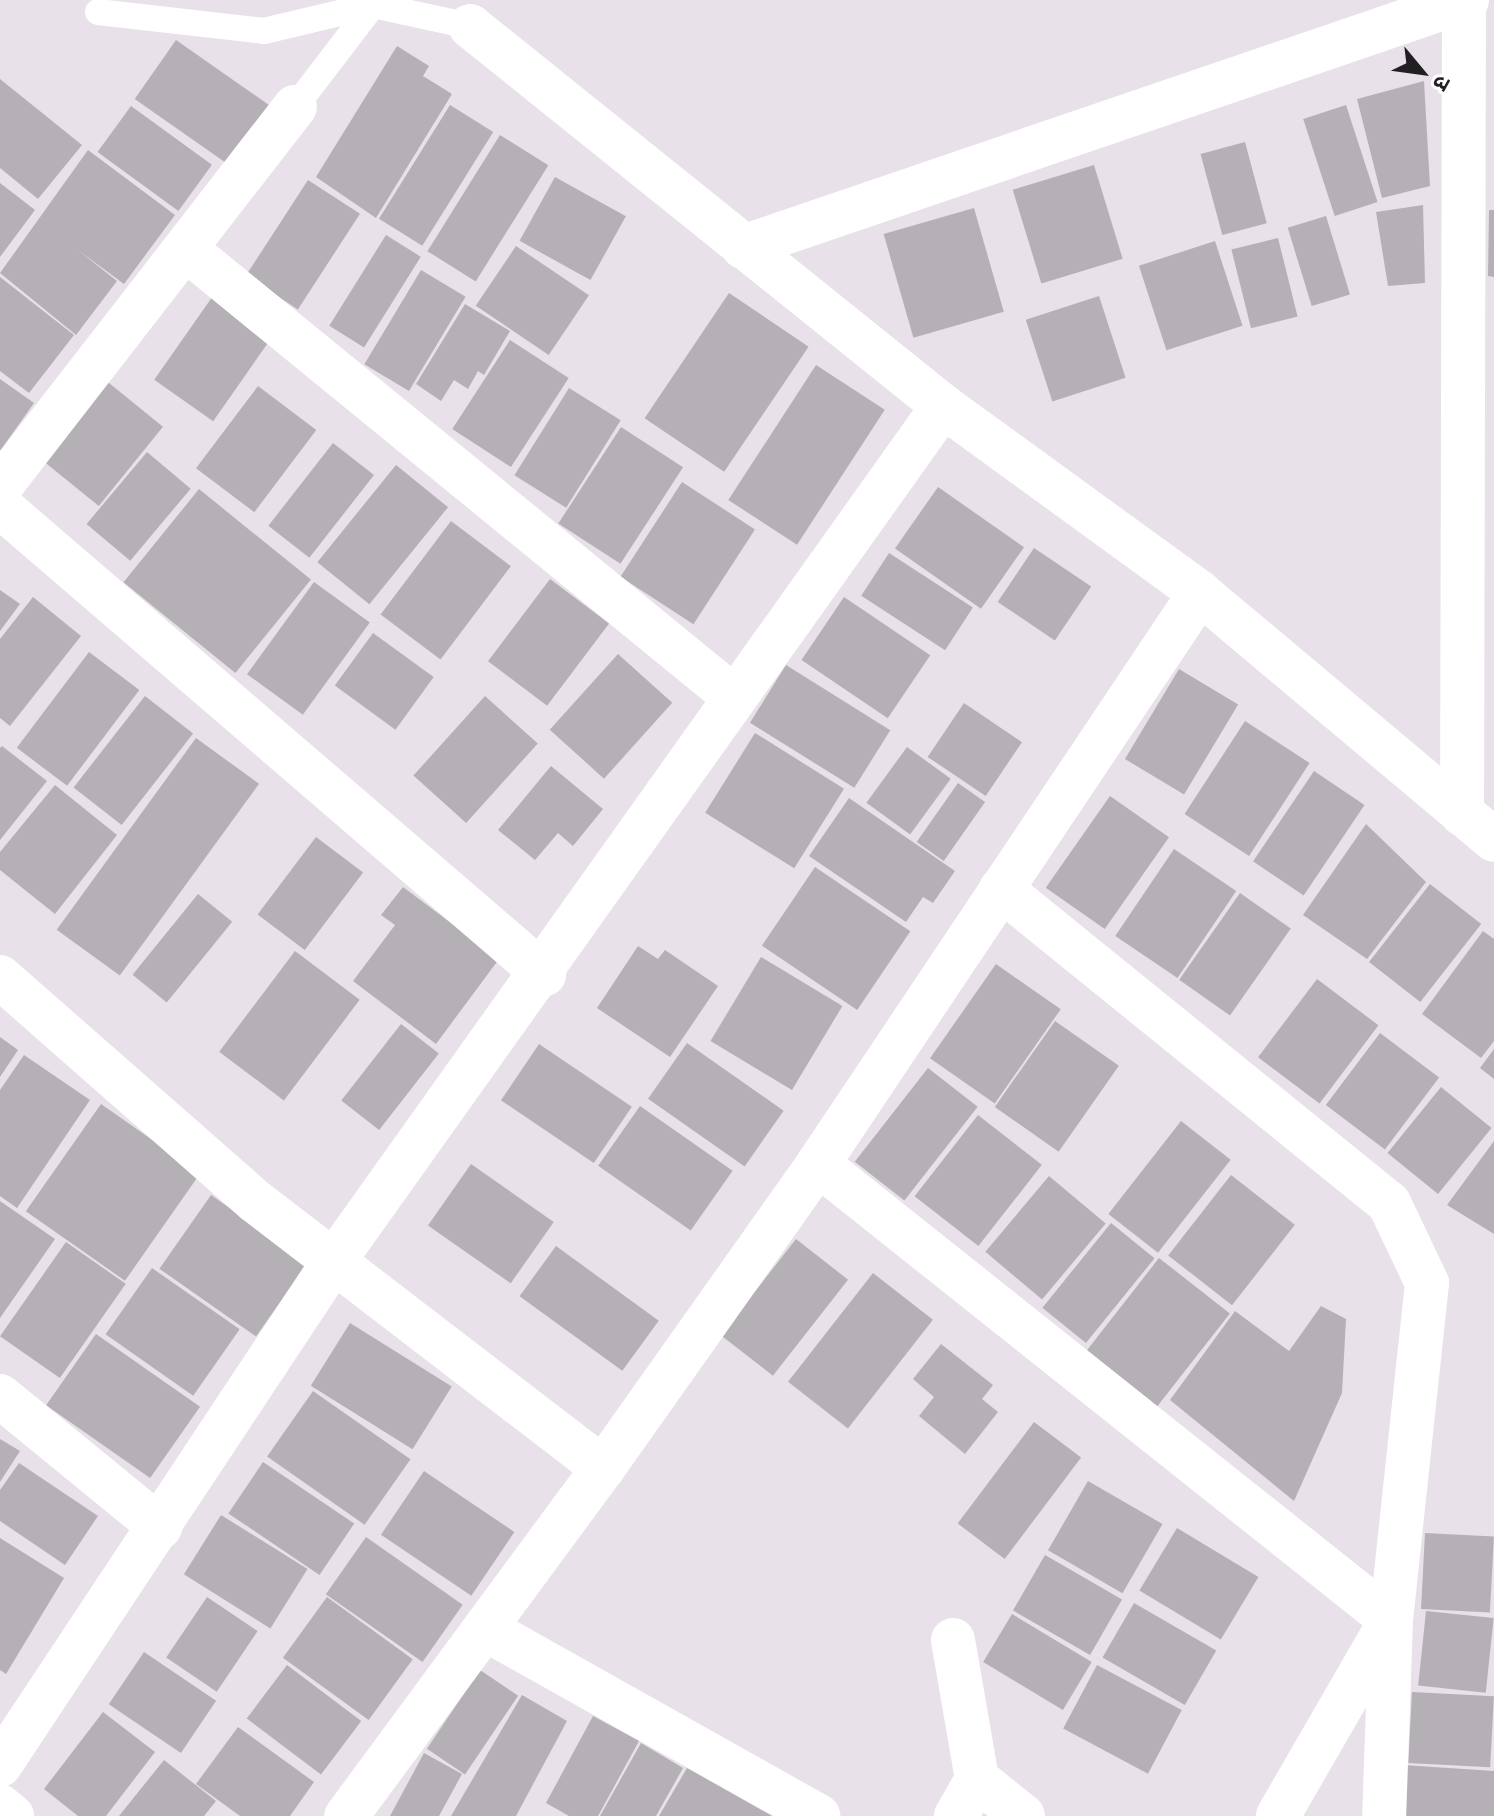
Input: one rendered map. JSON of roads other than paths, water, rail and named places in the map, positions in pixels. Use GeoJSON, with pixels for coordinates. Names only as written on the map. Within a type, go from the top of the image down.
{"type":"FeatureCollection","features":[{"type":"Feature","properties":{"kind":"street"},"geometry":{"type":"LineString","coordinates":[[743,247],[1466,0],[1478,827]]}},
{"type":"Feature","properties":{"kind":"street"},"geometry":{"type":"LineString","coordinates":[[470,26],[943,406],[954,408],[1200,593],[1478,827]]}},
{"type":"Feature","properties":{"kind":"street"},"geometry":{"type":"LineString","coordinates":[[0,487],[188,251],[295,107]]}},
{"type":"Feature","properties":{"kind":"street"},"geometry":{"type":"LineString","coordinates":[[188,251],[734,697]]}},
{"type":"Feature","properties":{"kind":"street"},"geometry":{"type":"LineString","coordinates":[[0,1765],[334,1261],[544,974],[734,697],[943,406]]}},
{"type":"Feature","properties":{"kind":"street"},"geometry":{"type":"LineString","coordinates":[[0,506],[544,974]]}},
{"type":"Feature","properties":{"kind":"street"},"geometry":{"type":"LineString","coordinates":[[346,1816],[487,1630],[818,1164],[1200,593]]}},
{"type":"Feature","properties":{"kind":"street"},"geometry":{"type":"LineString","coordinates":[[1001,889],[1389,1203],[1427,1283],[1416,1438],[1391,1620],[1384,1816]]}},
{"type":"Feature","properties":{"kind":"street"},"geometry":{"type":"LineString","coordinates":[[0,977],[334,1261],[603,1468]]}},
{"type":"Feature","properties":{"kind":"street"},"geometry":{"type":"LineString","coordinates":[[818,1164],[1391,1620]]}},
{"type":"Feature","properties":{"kind":"street"},"geometry":{"type":"LineString","coordinates":[[0,1396],[160,1527]]}},
{"type":"Feature","properties":{"kind":"street"},"geometry":{"type":"LineString","coordinates":[[1278,1816],[1391,1620]]}},
{"type":"Feature","properties":{"kind":"street"},"geometry":{"type":"LineString","coordinates":[[487,1630],[818,1816]]}},
{"type":"Feature","properties":{"kind":"street"},"geometry":{"type":"LineString","coordinates":[[953,1640],[967,1798],[1023,1816]]}},
{"type":"Feature","properties":{"kind":"street"},"geometry":{"type":"LineString","coordinates":[[0,1806],[12,1816]]}},
{"type":"Feature","properties":{"kind":"lane"},"geometry":{"type":"LineString","coordinates":[[98,12],[264,31],[373,5],[470,26]]}},
{"type":"Feature","properties":{"kind":"lane"},"geometry":{"type":"LineString","coordinates":[[295,107],[373,5]]}}]}
